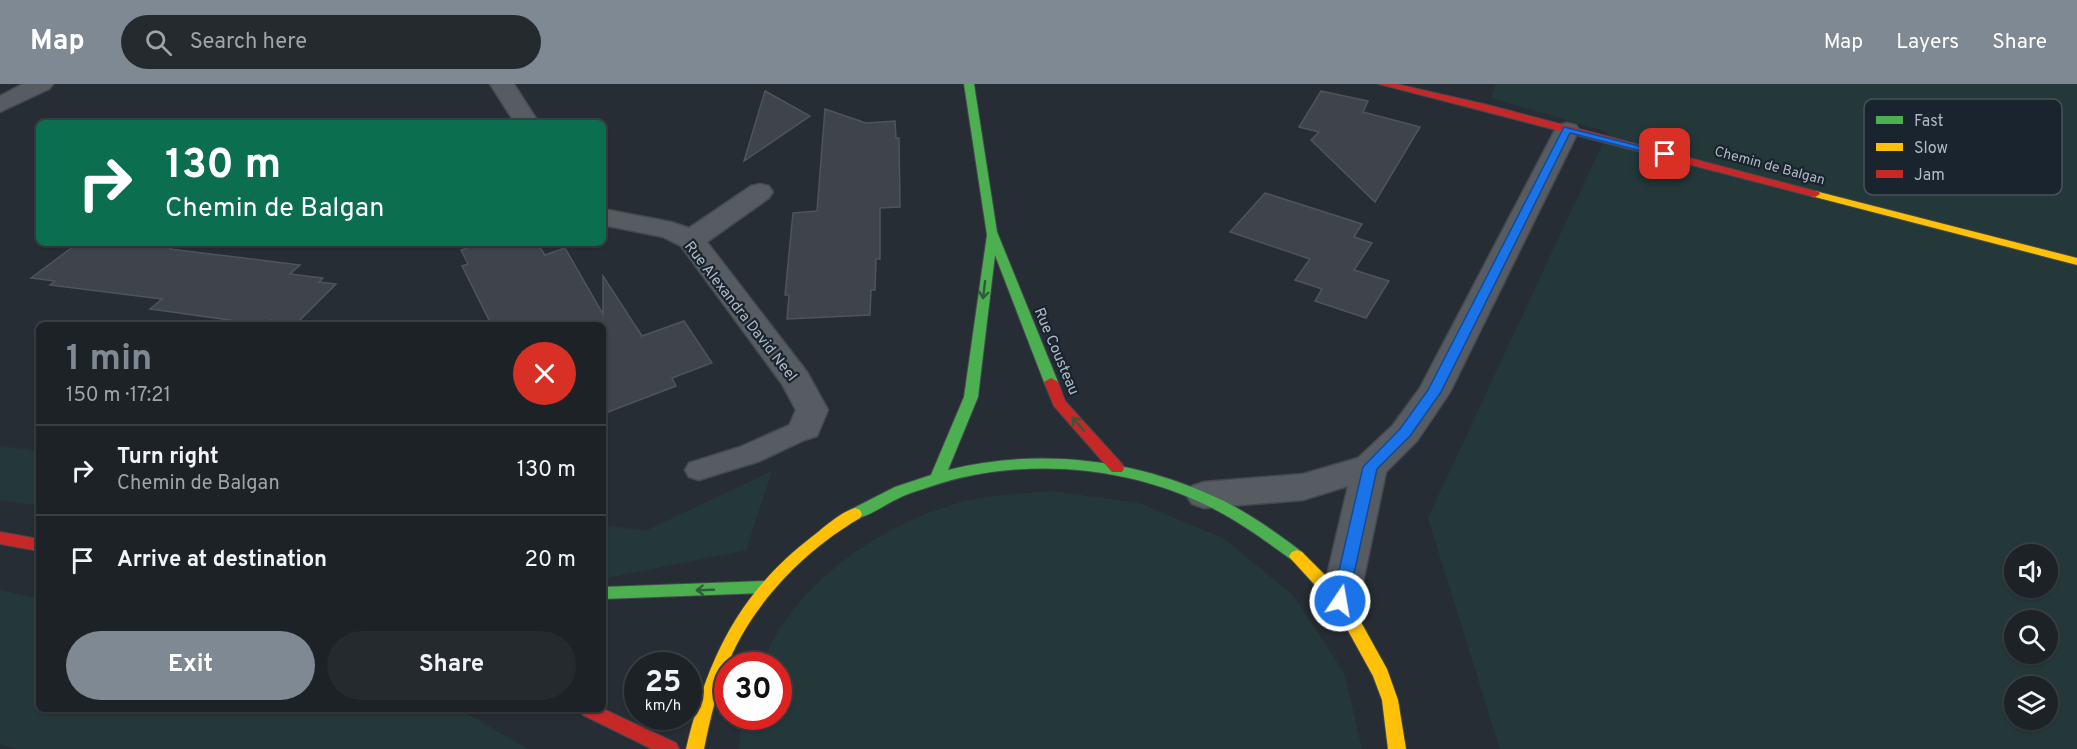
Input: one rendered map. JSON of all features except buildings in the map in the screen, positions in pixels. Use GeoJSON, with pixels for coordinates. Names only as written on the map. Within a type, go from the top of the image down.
{"type":"FeatureCollection","features":[{"type":"Feature","properties":{"kind":"main road","name":"Rue Cousteau"},"geometry":{"type":"LineString","coordinates":[[969,84],[992,232],[1059,403],[1117,468]]}},
{"type":"Feature","properties":{"kind":"main road","name":"Chemin de Balgan"},"geometry":{"type":"LineString","coordinates":[[1384,84],[2077,262]]}},
{"type":"Feature","properties":{"kind":"main road","name":"Rue Cousteau"},"geometry":{"type":"LineString","coordinates":[[938,476],[971,397],[992,232]]}},
{"type":"Feature","properties":{"kind":"main road"},"geometry":{"type":"LineString","coordinates":[[695,749],[705,696],[729,638],[764,588],[812,541],[866,505],[938,476],[999,465],[1052,463],[1117,468],[1204,495],[1255,523],[1300,558],[1340,601],[1386,685],[1397,749]]}},
{"type":"Feature","properties":{"kind":"main road"},"geometry":{"type":"LineString","coordinates":[[0,538],[36,544]]}},
{"type":"Feature","properties":{"kind":"main road"},"geometry":{"type":"LineString","coordinates":[[606,593],[764,588]]}},
{"type":"Feature","properties":{"kind":"main road"},"geometry":{"type":"LineString","coordinates":[[593,712],[670,749]]}},
{"type":"Feature","properties":{"kind":"street"},"geometry":{"type":"LineString","coordinates":[[0,105],[42,84]]}},
{"type":"Feature","properties":{"kind":"street"},"geometry":{"type":"LineString","coordinates":[[502,84],[525,120]]}},
{"type":"Feature","properties":{"kind":"street"},"geometry":{"type":"LineString","coordinates":[[1204,495],[1304,487],[1370,467],[1405,433],[1434,392],[1567,130]]}},
{"type":"Feature","properties":{"kind":"street"},"geometry":{"type":"LineString","coordinates":[[691,240],[760,192]]}},
{"type":"Feature","properties":{"kind":"street","name":"Rue Alexandra David Neel"},"geometry":{"type":"LineString","coordinates":[[606,218],[671,230],[691,240],[796,380],[812,410],[805,428]]}},
{"type":"Feature","properties":{"kind":"street"},"geometry":{"type":"LineString","coordinates":[[1340,601],[1370,467]]}},
{"type":"Feature","properties":{"kind":"lane"},"geometry":{"type":"LineString","coordinates":[[699,470],[750,454],[805,428]]}},
{"type":"Feature","properties":{"kind":"green space"},"geometry":{"type":"Polygon","coordinates":[[[1496,84],[2077,84],[2077,749],[1500,749],[1428,518],[1608,132],[1491,98],[1496,84]]]}},
{"type":"Feature","properties":{"kind":"green space"},"geometry":{"type":"Polygon","coordinates":[[[0,446],[36,451],[36,506],[0,500],[0,446]]]}},
{"type":"Feature","properties":{"kind":"green space"},"geometry":{"type":"Polygon","coordinates":[[[772,471],[746,550],[606,578],[606,525],[645,531],[772,471]]]}},
{"type":"Feature","properties":{"kind":"green space"},"geometry":{"type":"Polygon","coordinates":[[[1051,491],[1139,503],[1223,538],[1293,595],[1344,673],[1362,749],[739,749],[740,730],[792,730],[792,652],[768,652],[795,608],[818,583],[874,540],[905,523],[969,500],[1051,491]]]}},
{"type":"Feature","properties":{"kind":"green space"},"geometry":{"type":"Polygon","coordinates":[[[0,590],[36,598],[36,712],[464,712],[528,749],[17,749],[0,744],[0,590]]]}},
{"type":"Feature","properties":{"kind":"traffic: fast"},"geometry":{"type":"LineString","coordinates":[[969,84],[991,232],[1051,382]]}},
{"type":"Feature","properties":{"kind":"traffic: fast"},"geometry":{"type":"LineString","coordinates":[[938,476],[971,397],[991,237]]}},
{"type":"Feature","properties":{"kind":"traffic: fast"},"geometry":{"type":"LineString","coordinates":[[855,514],[900,491],[950,474],[1002,465],[1055,463],[1108,468],[1159,481],[1208,500],[1255,525],[1297,556]]}},
{"type":"Feature","properties":{"kind":"traffic: fast"},"geometry":{"type":"LineString","coordinates":[[606,593],[764,587]]}},
{"type":"Feature","properties":{"kind":"traffic: slow"},"geometry":{"type":"LineString","coordinates":[[1815,194],[2077,262]]}},
{"type":"Feature","properties":{"kind":"traffic: slow"},"geometry":{"type":"LineString","coordinates":[[695,749],[710,688],[720,661],[747,612],[786,567],[832,529],[855,514]]}},
{"type":"Feature","properties":{"kind":"traffic: slow"},"geometry":{"type":"LineString","coordinates":[[1297,556],[1341,602],[1381,674],[1390,700],[1397,749]]}},
{"type":"Feature","properties":{"kind":"traffic: jam"},"geometry":{"type":"LineString","coordinates":[[1384,84],[1488,108],[1815,194]]}},
{"type":"Feature","properties":{"kind":"traffic: jam"},"geometry":{"type":"LineString","coordinates":[[1051,382],[1059,403],[1117,468]]}},
{"type":"Feature","properties":{"kind":"traffic: jam"},"geometry":{"type":"LineString","coordinates":[[0,538],[36,544]]}},
{"type":"Feature","properties":{"kind":"traffic: jam"},"geometry":{"type":"LineString","coordinates":[[593,712],[670,749]]}},
{"type":"Feature","properties":{"kind":"route"},"geometry":{"type":"LineString","coordinates":[[1340,601],[1370,467],[1405,433],[1434,392],[1567,130],[1665,154]]}}]}
